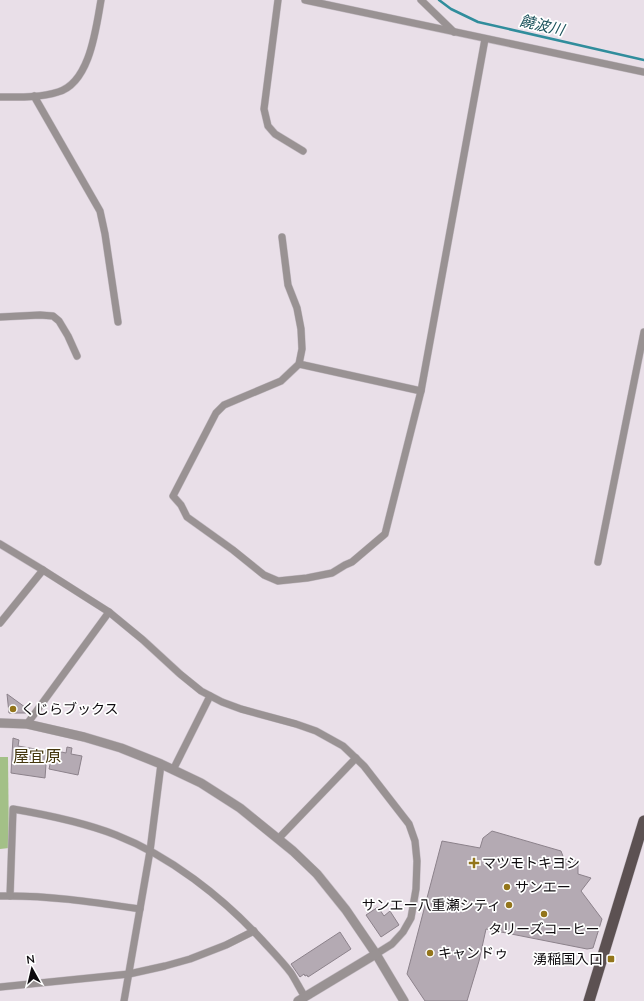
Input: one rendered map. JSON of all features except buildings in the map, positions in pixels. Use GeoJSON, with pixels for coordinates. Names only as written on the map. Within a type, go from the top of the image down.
{"type":"FeatureCollection","features":[{"type":"Feature","properties":{"kind":"main road"},"geometry":{"type":"LineString","coordinates":[[589,1001],[644,821]]}},
{"type":"Feature","properties":{"kind":"street"},"geometry":{"type":"LineString","coordinates":[[0,97],[34,96],[58,92],[69,87],[79,77],[92,47],[101,0]]}},
{"type":"Feature","properties":{"kind":"street"},"geometry":{"type":"LineString","coordinates":[[278,0],[264,109],[268,126],[271,130],[303,151]]}},
{"type":"Feature","properties":{"kind":"street"},"geometry":{"type":"LineString","coordinates":[[305,0],[644,72]]}},
{"type":"Feature","properties":{"kind":"street"},"geometry":{"type":"LineString","coordinates":[[421,0],[455,33]]}},
{"type":"Feature","properties":{"kind":"street"},"geometry":{"type":"LineString","coordinates":[[282,237],[288,285],[297,308],[301,329],[302,349],[299,364],[281,381],[224,405],[216,413],[173,496],[181,505],[187,517],[233,550],[264,575],[278,582],[332,573],[352,562],[385,534],[420,391],[485,39]]}},
{"type":"Feature","properties":{"kind":"street"},"geometry":{"type":"LineString","coordinates":[[34,96],[100,211],[105,234],[118,322]]}},
{"type":"Feature","properties":{"kind":"street"},"geometry":{"type":"LineString","coordinates":[[0,317],[40,315],[53,316],[59,321],[68,336],[77,356]]}},
{"type":"Feature","properties":{"kind":"street"},"geometry":{"type":"LineString","coordinates":[[598,562],[644,332]]}},
{"type":"Feature","properties":{"kind":"street"},"geometry":{"type":"LineString","coordinates":[[299,364],[420,391]]}},
{"type":"Feature","properties":{"kind":"street"},"geometry":{"type":"LineString","coordinates":[[0,544],[109,612],[144,640],[201,692],[241,709],[316,731],[342,746],[364,766],[409,824],[415,841],[417,861],[416,889],[411,918],[403,932],[392,944],[301,999],[290,972],[272,950],[236,913],[210,891],[150,850],[86,825],[47,815],[13,809],[10,896]]}},
{"type":"Feature","properties":{"kind":"street"},"geometry":{"type":"LineString","coordinates":[[1,619],[43,570]]}},
{"type":"Feature","properties":{"kind":"street"},"geometry":{"type":"LineString","coordinates":[[27,724],[109,612]]}},
{"type":"Feature","properties":{"kind":"street"},"geometry":{"type":"LineString","coordinates":[[173,770],[210,696]]}},
{"type":"Feature","properties":{"kind":"street"},"geometry":{"type":"LineString","coordinates":[[0,724],[27,724],[84,737],[121,748],[161,764],[201,783],[240,808],[293,851],[317,874],[346,910],[376,954],[404,1001]]}},
{"type":"Feature","properties":{"kind":"street"},"geometry":{"type":"LineString","coordinates":[[278,839],[356,758]]}},
{"type":"Feature","properties":{"kind":"street"},"geometry":{"type":"LineString","coordinates":[[124,1001],[150,850],[161,764]]}},
{"type":"Feature","properties":{"kind":"street"},"geometry":{"type":"LineString","coordinates":[[0,896],[57,898],[97,902],[140,909]]}},
{"type":"Feature","properties":{"kind":"street"},"geometry":{"type":"LineString","coordinates":[[0,987],[129,974],[190,959],[226,945],[254,931]]}},
{"type":"Feature","properties":{"kind":"green space"},"geometry":{"type":"Polygon","coordinates":[[[0,757],[8,757],[9,848],[0,849],[0,757]]]}},
{"type":"Feature","properties":{"kind":"waterway","name":"饒波川"},"geometry":{"type":"LineString","coordinates":[[439,0],[451,9],[478,22],[644,60]]}},
{"type":"Feature","properties":{"kind":"place","name":"くじらブックス"},"geometry":{"type":"Point","coordinates":[13,709]}},
{"type":"Feature","properties":{"kind":"place","name":"マツモトキヨシ"},"geometry":{"type":"Point","coordinates":[474,863]}},
{"type":"Feature","properties":{"kind":"place","name":"サンエー"},"geometry":{"type":"Point","coordinates":[507,887]}},
{"type":"Feature","properties":{"kind":"place","name":"サンエー八重瀬シティ"},"geometry":{"type":"Point","coordinates":[509,905]}},
{"type":"Feature","properties":{"kind":"place","name":"タリーズコーヒー"},"geometry":{"type":"Point","coordinates":[544,914]}},
{"type":"Feature","properties":{"kind":"place","name":"キャンドゥ"},"geometry":{"type":"Point","coordinates":[430,953]}},
{"type":"Feature","properties":{"kind":"place","name":"湧稲国入口"},"geometry":{"type":"Point","coordinates":[611,959]}},
{"type":"Feature","properties":{"kind":"district","name":"屋宜原"},"geometry":{"type":"Point","coordinates":[37,756]}}]}
